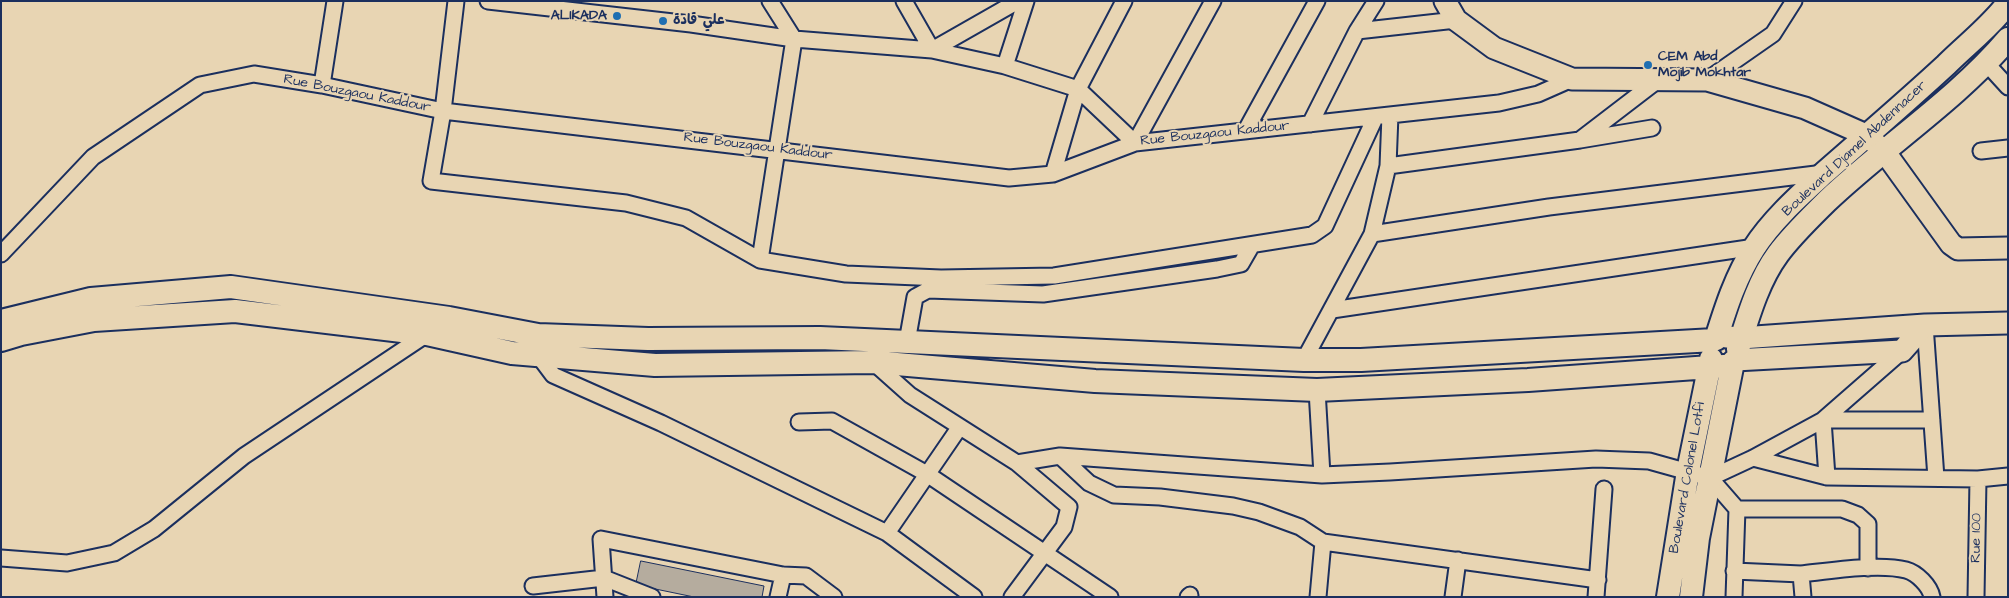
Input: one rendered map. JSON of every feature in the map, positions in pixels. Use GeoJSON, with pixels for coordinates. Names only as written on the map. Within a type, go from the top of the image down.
{"type":"FeatureCollection","features":[{"type":"Feature","properties":{"kind":"main road","name":"Boulevard Djamel Abdennacer"},"geometry":{"type":"LineString","coordinates":[[1725,352],[1736,280],[1755,247],[1799,196],[1866,135],[1902,106],[1985,28],[2008,3]]}},
{"type":"Feature","properties":{"kind":"main road","name":"Boulevard Djamel Abdennacer"},"geometry":{"type":"LineString","coordinates":[[1725,352],[1777,255],[1811,216],[1987,64],[2008,38]]}},
{"type":"Feature","properties":{"kind":"main road"},"geometry":{"type":"LineString","coordinates":[[1,321],[91,300],[231,287],[449,318],[538,345],[656,366],[874,362],[1095,381],[1317,390],[1528,380],[1725,352]]}},
{"type":"Feature","properties":{"kind":"main road"},"geometry":{"type":"LineString","coordinates":[[1,340],[21,334],[94,320],[235,311],[428,334],[512,353],[538,345],[648,339],[820,338],[1304,360],[1725,352]]}},
{"type":"Feature","properties":{"kind":"main road","name":"Boulevard Colonel Lotfi"},"geometry":{"type":"LineString","coordinates":[[1668,597],[1688,471],[1725,352]]}},
{"type":"Feature","properties":{"kind":"main road","name":"Boulevard Colonel Lotfi"},"geometry":{"type":"LineString","coordinates":[[1691,597],[1698,538],[1710,478],[1725,352]]}},
{"type":"Feature","properties":{"kind":"street"},"geometry":{"type":"LineString","coordinates":[[322,85],[335,1]]}},
{"type":"Feature","properties":{"kind":"street"},"geometry":{"type":"LineString","coordinates":[[456,1],[443,111],[431,181],[626,203],[686,218],[760,260],[846,274],[941,278],[1054,276],[1312,235],[1325,226],[1382,116]]}},
{"type":"Feature","properties":{"kind":"street"},"geometry":{"type":"LineString","coordinates":[[488,1],[691,24],[794,39],[932,50],[1005,66],[1078,89],[1135,143],[1213,1]]}},
{"type":"Feature","properties":{"kind":"street"},"geometry":{"type":"LineString","coordinates":[[760,260],[794,39],[770,1]]}},
{"type":"Feature","properties":{"kind":"street"},"geometry":{"type":"LineString","coordinates":[[904,1],[932,50]]}},
{"type":"Feature","properties":{"kind":"street"},"geometry":{"type":"LineString","coordinates":[[932,50],[1018,1]]}},
{"type":"Feature","properties":{"kind":"street"},"geometry":{"type":"LineString","coordinates":[[1005,66],[1026,1]]}},
{"type":"Feature","properties":{"kind":"street"},"geometry":{"type":"LineString","coordinates":[[1053,174],[1078,89],[1124,1]]}},
{"type":"Feature","properties":{"kind":"street"},"geometry":{"type":"LineString","coordinates":[[1246,130],[1316,1]]}},
{"type":"Feature","properties":{"kind":"street"},"geometry":{"type":"LineString","coordinates":[[1310,124],[1357,31],[1376,1]]}},
{"type":"Feature","properties":{"kind":"street"},"geometry":{"type":"LineString","coordinates":[[1445,1],[1456,20],[1494,48],[1572,79],[1707,80],[1805,108],[1866,135],[1884,151],[1951,244],[1958,249],[2008,248]]}},
{"type":"Feature","properties":{"kind":"street"},"geometry":{"type":"LineString","coordinates":[[1707,80],[1773,34],[1794,1]]}},
{"type":"Feature","properties":{"kind":"street"},"geometry":{"type":"LineString","coordinates":[[1357,31],[1456,20]]}},
{"type":"Feature","properties":{"kind":"street"},"geometry":{"type":"LineString","coordinates":[[1987,64],[2008,87]]}},
{"type":"Feature","properties":{"kind":"street","name":"Rue Bouzgaou Kaddour"},"geometry":{"type":"LineString","coordinates":[[1,254],[93,157],[200,85],[254,74],[322,85],[443,111],[777,149],[1009,178],[1053,174],[1135,143],[1498,103],[1538,94],[1572,79]]}},
{"type":"Feature","properties":{"kind":"street"},"geometry":{"type":"LineString","coordinates":[[1580,140],[1658,80]]}},
{"type":"Feature","properties":{"kind":"street"},"geometry":{"type":"LineString","coordinates":[[1304,360],[1372,234],[1388,166],[1382,116]]}},
{"type":"Feature","properties":{"kind":"street"},"geometry":{"type":"LineString","coordinates":[[1388,166],[1580,140],[1652,128]]}},
{"type":"Feature","properties":{"kind":"street"},"geometry":{"type":"LineString","coordinates":[[1981,151],[2008,148]]}},
{"type":"Feature","properties":{"kind":"street"},"geometry":{"type":"LineString","coordinates":[[1372,234],[1549,207],[1825,172]]}},
{"type":"Feature","properties":{"kind":"street"},"geometry":{"type":"LineString","coordinates":[[907,342],[915,297],[928,290],[1043,294],[1241,264],[1252,245]]}},
{"type":"Feature","properties":{"kind":"street"},"geometry":{"type":"LineString","coordinates":[[1332,310],[1755,247],[1777,255]]}},
{"type":"Feature","properties":{"kind":"street"},"geometry":{"type":"LineString","coordinates":[[1725,352],[1925,324],[2008,323]]}},
{"type":"Feature","properties":{"kind":"street"},"geometry":{"type":"LineString","coordinates":[[1710,478],[1753,458],[1823,420],[1902,351],[1925,324]]}},
{"type":"Feature","properties":{"kind":"street"},"geometry":{"type":"LineString","coordinates":[[1925,324],[1936,478]]}},
{"type":"Feature","properties":{"kind":"street"},"geometry":{"type":"LineString","coordinates":[[1,558],[67,562],[114,553],[154,528],[244,456],[428,334]]}},
{"type":"Feature","properties":{"kind":"street"},"geometry":{"type":"LineString","coordinates":[[538,345],[553,375],[661,423],[887,533],[974,597]]}},
{"type":"Feature","properties":{"kind":"street"},"geometry":{"type":"LineString","coordinates":[[1725,352],[1902,351]]}},
{"type":"Feature","properties":{"kind":"street"},"geometry":{"type":"LineString","coordinates":[[874,362],[910,395],[959,428],[1017,463],[1069,507],[1064,527],[1012,597]]}},
{"type":"Feature","properties":{"kind":"street"},"geometry":{"type":"LineString","coordinates":[[1317,390],[1322,475]]}},
{"type":"Feature","properties":{"kind":"street"},"geometry":{"type":"LineString","coordinates":[[1823,420],[1932,420]]}},
{"type":"Feature","properties":{"kind":"street"},"geometry":{"type":"LineString","coordinates":[[1823,420],[1827,477]]}},
{"type":"Feature","properties":{"kind":"street"},"geometry":{"type":"LineString","coordinates":[[799,422],[832,421],[927,474],[1110,597]]}},
{"type":"Feature","properties":{"kind":"street"},"geometry":{"type":"LineString","coordinates":[[887,533],[959,428]]}},
{"type":"Feature","properties":{"kind":"street"},"geometry":{"type":"LineString","coordinates":[[1017,463],[1060,456],[1322,475],[1596,459],[1649,462],[1710,478],[1737,509],[1734,597]]}},
{"type":"Feature","properties":{"kind":"street"},"geometry":{"type":"LineString","coordinates":[[1060,456],[1089,483],[1114,495],[1160,497],[1233,506],[1259,512],[1300,527],[1323,542],[1598,580]]}},
{"type":"Feature","properties":{"kind":"street"},"geometry":{"type":"LineString","coordinates":[[1753,458],[1827,477],[1978,479],[2008,476]]}},
{"type":"Feature","properties":{"kind":"street","name":"Rue 100"},"geometry":{"type":"LineString","coordinates":[[1976,597],[1978,479]]}},
{"type":"Feature","properties":{"kind":"street"},"geometry":{"type":"LineString","coordinates":[[1596,597],[1604,489]]}},
{"type":"Feature","properties":{"kind":"street"},"geometry":{"type":"LineString","coordinates":[[1737,509],[1842,509],[1858,514],[1868,524],[1868,568]]}},
{"type":"Feature","properties":{"kind":"street"},"geometry":{"type":"LineString","coordinates":[[605,597],[601,539],[784,576],[806,576],[834,597]]}},
{"type":"Feature","properties":{"kind":"street"},"geometry":{"type":"LineString","coordinates":[[1318,597],[1323,542]]}},
{"type":"Feature","properties":{"kind":"street"},"geometry":{"type":"LineString","coordinates":[[1452,597],[1458,560]]}},
{"type":"Feature","properties":{"kind":"street"},"geometry":{"type":"LineString","coordinates":[[1734,571],[1801,574],[1868,568],[1908,570],[1923,581],[1931,591],[1932,597]]}},
{"type":"Feature","properties":{"kind":"street"},"geometry":{"type":"LineString","coordinates":[[1801,574],[1803,597]]}},
{"type":"Feature","properties":{"kind":"street"},"geometry":{"type":"LineString","coordinates":[[778,597],[784,576]]}},
{"type":"Feature","properties":{"kind":"street"},"geometry":{"type":"LineString","coordinates":[[533,586],[604,578],[652,597]]}},
{"type":"Feature","properties":{"kind":"building"},"geometry":{"type":"Polygon","coordinates":[[[641,561],[764,586],[762,597],[694,597],[636,585],[641,561]]]}},
{"type":"Feature","properties":{"kind":"place","name":"ALIKADA"},"geometry":{"type":"Point","coordinates":[617,16]}},
{"type":"Feature","properties":{"kind":"place","name":"علي قادة"},"geometry":{"type":"Point","coordinates":[663,21]}},
{"type":"Feature","properties":{"kind":"place","name":"CEM Abd Mojib Mokhtar"},"geometry":{"type":"Point","coordinates":[1648,65]}}]}
